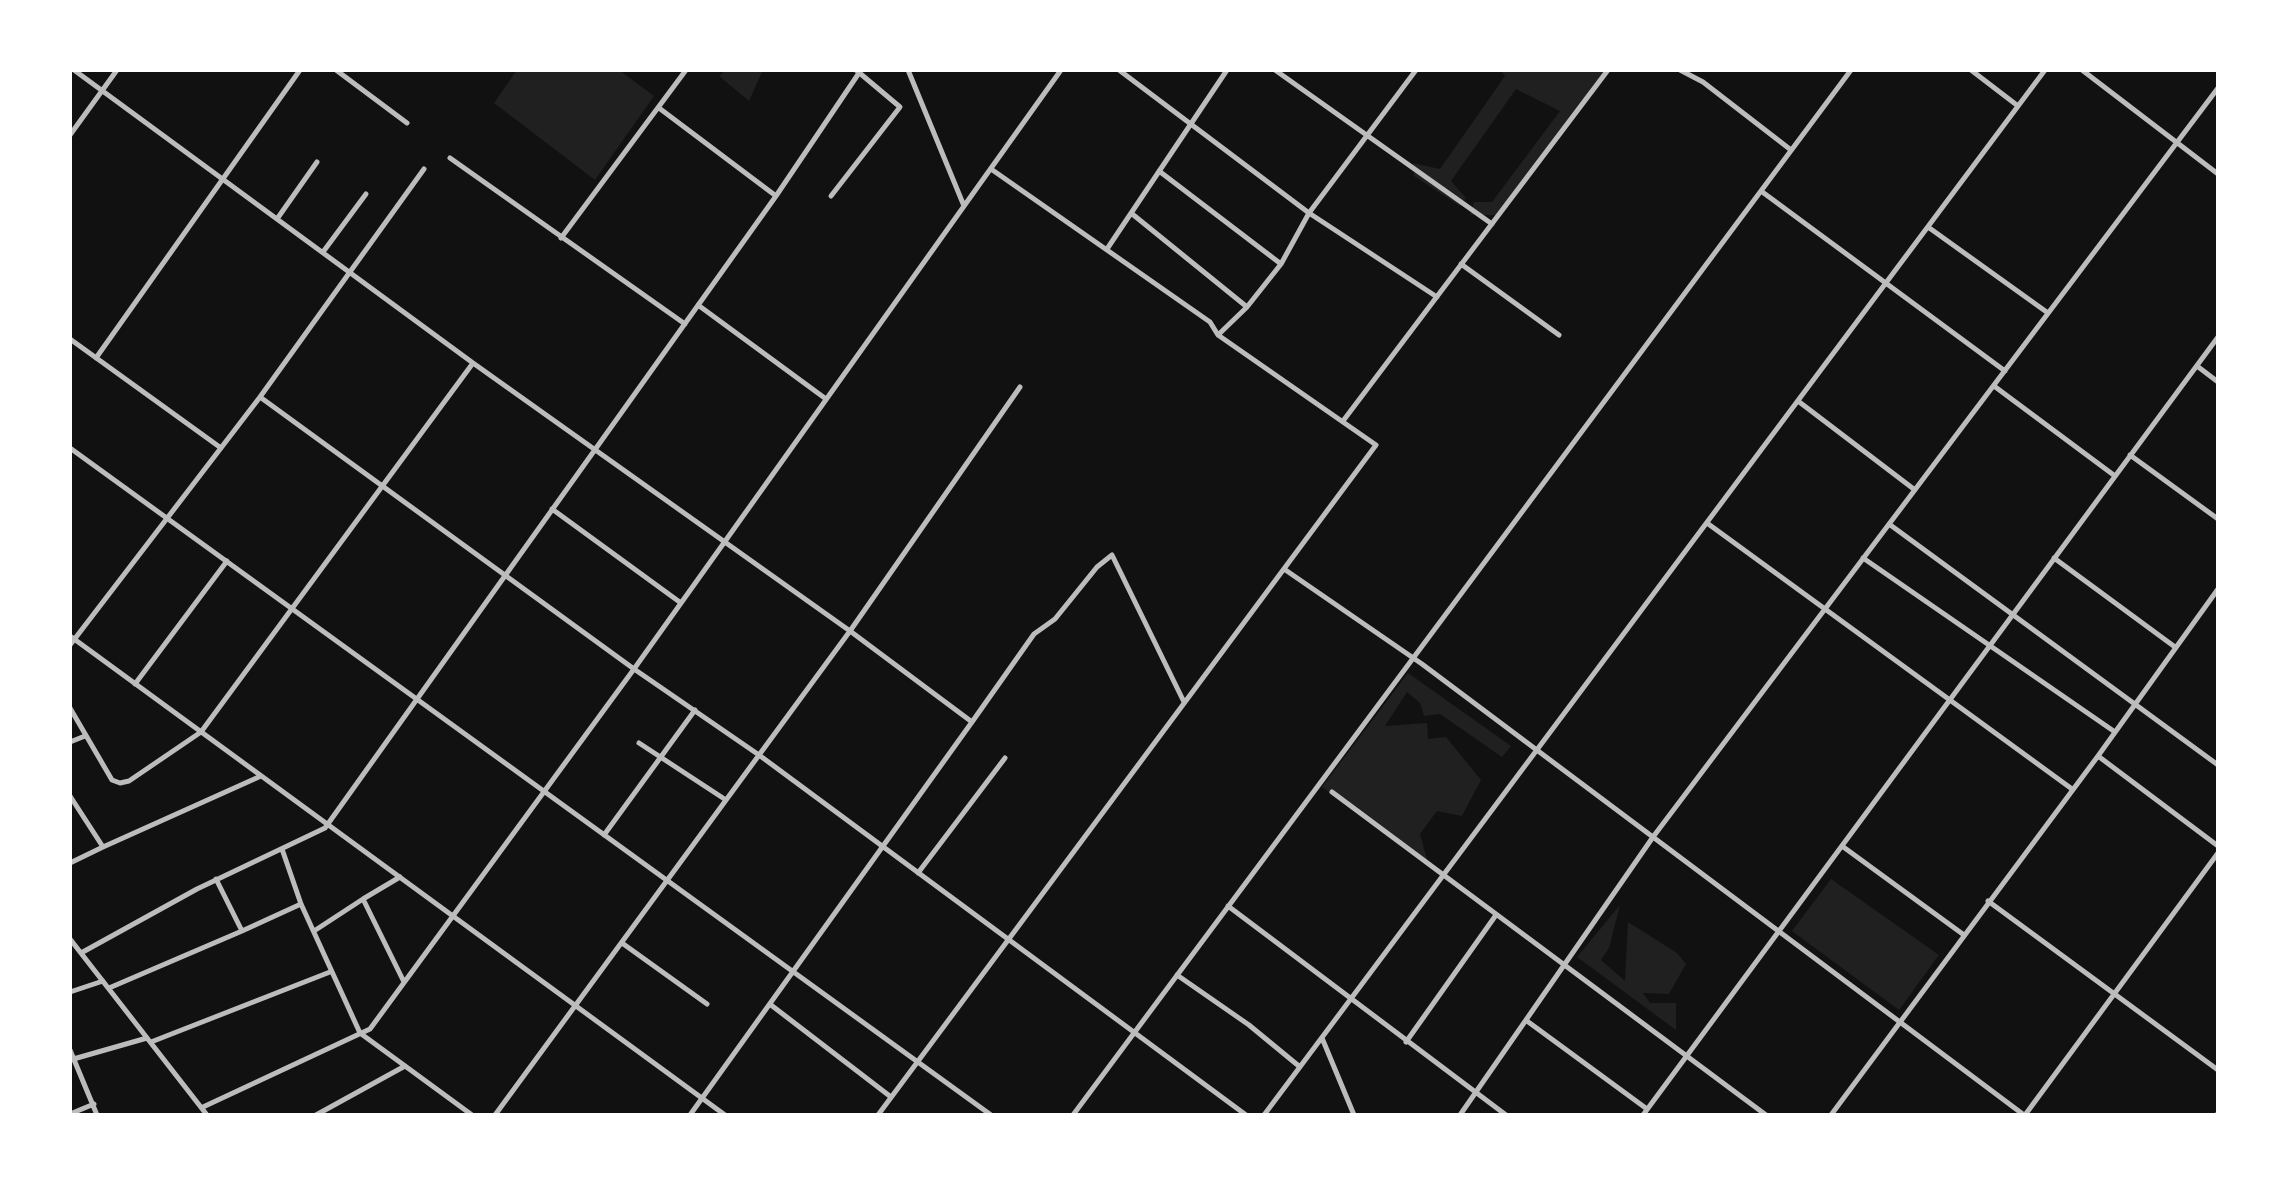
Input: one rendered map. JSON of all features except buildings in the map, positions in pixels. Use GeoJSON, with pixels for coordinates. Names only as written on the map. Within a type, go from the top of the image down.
{"type":"FeatureCollection","features":[{"type":"Feature","properties":{"kind":"street"},"geometry":{"type":"LineString","coordinates":[[74,70],[473,363],[596,448],[972,722]]}},
{"type":"Feature","properties":{"kind":"street"},"geometry":{"type":"LineString","coordinates":[[70,135],[117,70]]}},
{"type":"Feature","properties":{"kind":"street"},"geometry":{"type":"LineString","coordinates":[[96,358],[300,70]]}},
{"type":"Feature","properties":{"kind":"street"},"geometry":{"type":"LineString","coordinates":[[336,70],[407,123]]}},
{"type":"Feature","properties":{"kind":"street"},"geometry":{"type":"LineString","coordinates":[[561,238],[687,70]]}},
{"type":"Feature","properties":{"kind":"street"},"geometry":{"type":"LineString","coordinates":[[908,70],[964,206]]}},
{"type":"Feature","properties":{"kind":"street"},"geometry":{"type":"LineString","coordinates":[[202,1107],[370,1029],[634,669],[1061,70]]}},
{"type":"Feature","properties":{"kind":"street"},"geometry":{"type":"LineString","coordinates":[[1119,70],[1192,122],[1309,214],[1437,297]]}},
{"type":"Feature","properties":{"kind":"street"},"geometry":{"type":"LineString","coordinates":[[1107,249],[1227,70]]}},
{"type":"Feature","properties":{"kind":"street"},"geometry":{"type":"LineString","coordinates":[[1275,70],[1492,224]]}},
{"type":"Feature","properties":{"kind":"street"},"geometry":{"type":"LineString","coordinates":[[1218,335],[1247,307],[1281,264],[1309,214],[1416,70]]}},
{"type":"Feature","properties":{"kind":"street"},"geometry":{"type":"LineString","coordinates":[[1343,421],[1608,70]]}},
{"type":"Feature","properties":{"kind":"street"},"geometry":{"type":"LineString","coordinates":[[1680,70],[1703,82],[1791,150]]}},
{"type":"Feature","properties":{"kind":"street"},"geometry":{"type":"LineString","coordinates":[[1073,1115],[1851,70]]}},
{"type":"Feature","properties":{"kind":"street"},"geometry":{"type":"LineString","coordinates":[[1971,70],[2018,106]]}},
{"type":"Feature","properties":{"kind":"street"},"geometry":{"type":"LineString","coordinates":[[1264,1115],[2045,70]]}},
{"type":"Feature","properties":{"kind":"street"},"geometry":{"type":"LineString","coordinates":[[2082,70],[2218,174]]}},
{"type":"Feature","properties":{"kind":"street"},"geometry":{"type":"LineString","coordinates":[[81,953],[216,880],[328,824],[776,196],[859,71],[900,107],[831,196]]}},
{"type":"Feature","properties":{"kind":"street"},"geometry":{"type":"LineString","coordinates":[[1460,1115],[1653,837],[2218,88]]}},
{"type":"Feature","properties":{"kind":"street"},"geometry":{"type":"LineString","coordinates":[[659,108],[776,196]]}},
{"type":"Feature","properties":{"kind":"street"},"geometry":{"type":"LineString","coordinates":[[450,158],[685,324]]}},
{"type":"Feature","properties":{"kind":"street"},"geometry":{"type":"LineString","coordinates":[[277,219],[317,162]]}},
{"type":"Feature","properties":{"kind":"street"},"geometry":{"type":"LineString","coordinates":[[424,169],[348,271],[260,397],[168,519],[71,640],[328,824],[725,1115]]}},
{"type":"Feature","properties":{"kind":"street"},"geometry":{"type":"LineString","coordinates":[[878,1115],[1376,445],[1218,335],[1210,323],[1107,249],[990,169]]}},
{"type":"Feature","properties":{"kind":"street"},"geometry":{"type":"LineString","coordinates":[[1159,171],[1281,264]]}},
{"type":"Feature","properties":{"kind":"street"},"geometry":{"type":"LineString","coordinates":[[1761,191],[2005,371]]}},
{"type":"Feature","properties":{"kind":"street"},"geometry":{"type":"LineString","coordinates":[[323,252],[366,194]]}},
{"type":"Feature","properties":{"kind":"street"},"geometry":{"type":"LineString","coordinates":[[1131,213],[1247,307]]}},
{"type":"Feature","properties":{"kind":"street"},"geometry":{"type":"LineString","coordinates":[[1928,227],[2048,313]]}},
{"type":"Feature","properties":{"kind":"street"},"geometry":{"type":"LineString","coordinates":[[1461,264],[1559,335]]}},
{"type":"Feature","properties":{"kind":"street"},"geometry":{"type":"LineString","coordinates":[[698,305],[826,399]]}},
{"type":"Feature","properties":{"kind":"street"},"geometry":{"type":"LineString","coordinates":[[1527,1021],[1645,1112],[2218,337]]}},
{"type":"Feature","properties":{"kind":"street"},"geometry":{"type":"LineString","coordinates":[[71,342],[221,448]]}},
{"type":"Feature","properties":{"kind":"street"},"geometry":{"type":"LineString","coordinates":[[70,708],[112,780],[120,783],[130,781],[201,732],[294,610],[473,363]]}},
{"type":"Feature","properties":{"kind":"street"},"geometry":{"type":"LineString","coordinates":[[2197,366],[2218,382]]}},
{"type":"Feature","properties":{"kind":"street"},"geometry":{"type":"LineString","coordinates":[[1994,386],[2115,476]]}},
{"type":"Feature","properties":{"kind":"street"},"geometry":{"type":"LineString","coordinates":[[495,1115],[577,1007],[850,631],[1020,387]]}},
{"type":"Feature","properties":{"kind":"street"},"geometry":{"type":"LineString","coordinates":[[260,397],[634,669],[759,755],[1246,1115]]}},
{"type":"Feature","properties":{"kind":"street"},"geometry":{"type":"LineString","coordinates":[[1798,401],[1914,490]]}},
{"type":"Feature","properties":{"kind":"street"},"geometry":{"type":"LineString","coordinates":[[70,448],[991,1115]]}},
{"type":"Feature","properties":{"kind":"street"},"geometry":{"type":"LineString","coordinates":[[2130,455],[2218,519]]}},
{"type":"Feature","properties":{"kind":"street"},"geometry":{"type":"LineString","coordinates":[[552,509],[681,603]]}},
{"type":"Feature","properties":{"kind":"street"},"geometry":{"type":"LineString","coordinates":[[1707,523],[2072,789]]}},
{"type":"Feature","properties":{"kind":"street"},"geometry":{"type":"LineString","coordinates":[[1889,524],[2218,765]]}},
{"type":"Feature","properties":{"kind":"street"},"geometry":{"type":"LineString","coordinates":[[690,1115],[1034,635],[1055,619],[1097,567],[1112,555],[1184,702]]}},
{"type":"Feature","properties":{"kind":"street"},"geometry":{"type":"LineString","coordinates":[[1863,558],[2116,732]]}},
{"type":"Feature","properties":{"kind":"street"},"geometry":{"type":"LineString","coordinates":[[2054,558],[2175,647]]}},
{"type":"Feature","properties":{"kind":"street"},"geometry":{"type":"LineString","coordinates":[[135,684],[227,561]]}},
{"type":"Feature","properties":{"kind":"street"},"geometry":{"type":"LineString","coordinates":[[1284,569],[1413,658],[2025,1115],[2218,853]]}},
{"type":"Feature","properties":{"kind":"street"},"geometry":{"type":"LineString","coordinates":[[1841,1115],[1833,1113],[2116,732],[2218,589]]}},
{"type":"Feature","properties":{"kind":"street"},"geometry":{"type":"LineString","coordinates":[[2212,597],[2218,602]]}},
{"type":"Feature","properties":{"kind":"street"},"geometry":{"type":"LineString","coordinates":[[604,835],[695,710]]}},
{"type":"Feature","properties":{"kind":"street"},"geometry":{"type":"LineString","coordinates":[[70,742],[85,736]]}},
{"type":"Feature","properties":{"kind":"street"},"geometry":{"type":"LineString","coordinates":[[639,743],[726,800]]}},
{"type":"Feature","properties":{"kind":"street"},"geometry":{"type":"LineString","coordinates":[[2098,756],[2218,846]]}},
{"type":"Feature","properties":{"kind":"street"},"geometry":{"type":"LineString","coordinates":[[918,873],[1005,758]]}},
{"type":"Feature","properties":{"kind":"street"},"geometry":{"type":"LineString","coordinates":[[70,863],[261,776]]}},
{"type":"Feature","properties":{"kind":"street"},"geometry":{"type":"LineString","coordinates":[[1332,792],[1766,1115]]}},
{"type":"Feature","properties":{"kind":"street"},"geometry":{"type":"LineString","coordinates":[[70,796],[103,846]]}},
{"type":"Feature","properties":{"kind":"street"},"geometry":{"type":"LineString","coordinates":[[1842,846],[1964,935]]}},
{"type":"Feature","properties":{"kind":"street"},"geometry":{"type":"LineString","coordinates":[[282,849],[301,904],[360,1033],[472,1115]]}},
{"type":"Feature","properties":{"kind":"street"},"geometry":{"type":"LineString","coordinates":[[314,931],[400,877]]}},
{"type":"Feature","properties":{"kind":"street"},"geometry":{"type":"LineString","coordinates":[[216,880],[242,931]]}},
{"type":"Feature","properties":{"kind":"street"},"geometry":{"type":"LineString","coordinates":[[363,899],[404,982]]}},
{"type":"Feature","properties":{"kind":"street"},"geometry":{"type":"LineString","coordinates":[[1988,901],[2218,1070]]}},
{"type":"Feature","properties":{"kind":"street"},"geometry":{"type":"LineString","coordinates":[[109,988],[301,904]]}},
{"type":"Feature","properties":{"kind":"street"},"geometry":{"type":"LineString","coordinates":[[1228,906],[1506,1115]]}},
{"type":"Feature","properties":{"kind":"street"},"geometry":{"type":"LineString","coordinates":[[1406,1042],[1496,915]]}},
{"type":"Feature","properties":{"kind":"street"},"geometry":{"type":"LineString","coordinates":[[70,939],[208,1115]]}},
{"type":"Feature","properties":{"kind":"street"},"geometry":{"type":"LineString","coordinates":[[622,943],[707,1004]]}},
{"type":"Feature","properties":{"kind":"street"},"geometry":{"type":"LineString","coordinates":[[72,1060],[149,1040],[330,972]]}},
{"type":"Feature","properties":{"kind":"street"},"geometry":{"type":"LineString","coordinates":[[1177,975],[1300,1067]]}},
{"type":"Feature","properties":{"kind":"street"},"geometry":{"type":"LineString","coordinates":[[70,992],[103,981]]}},
{"type":"Feature","properties":{"kind":"street"},"geometry":{"type":"LineString","coordinates":[[771,1005],[891,1097]]}},
{"type":"Feature","properties":{"kind":"street"},"geometry":{"type":"LineString","coordinates":[[1322,1038],[1354,1115]]}},
{"type":"Feature","properties":{"kind":"street"},"geometry":{"type":"LineString","coordinates":[[70,1050],[97,1115]]}},
{"type":"Feature","properties":{"kind":"street"},"geometry":{"type":"LineString","coordinates":[[316,1115],[405,1066]]}},
{"type":"Feature","properties":{"kind":"street"},"geometry":{"type":"LineString","coordinates":[[70,1114],[94,1104]]}},
{"type":"Feature","properties":{"kind":"shaded area"},"geometry":{"type":"Polygon","coordinates":[[[517,70],[619,70],[654,96],[595,180],[494,103],[517,70]]]}},
{"type":"Feature","properties":{"kind":"shaded area"},"geometry":{"type":"Polygon","coordinates":[[[726,70],[763,70],[749,101],[719,76],[726,70]]]}},
{"type":"Feature","properties":{"kind":"shaded area"},"geometry":{"type":"Polygon","coordinates":[[[1500,70],[1610,70],[1496,215],[1470,215],[1474,202],[1492,202],[1560,111],[1516,89],[1451,181],[1466,198],[1460,206],[1414,176],[1413,163],[1440,169],[1505,76],[1500,70]]]}},
{"type":"Feature","properties":{"kind":"shaded area"},"geometry":{"type":"Polygon","coordinates":[[[1408,673],[1511,746],[1502,757],[1440,714],[1424,716],[1420,703],[1407,692],[1385,726],[1427,723],[1428,739],[1446,737],[1481,780],[1462,816],[1437,811],[1420,834],[1428,863],[1322,787],[1408,673]]]}},
{"type":"Feature","properties":{"kind":"shaded area"},"geometry":{"type":"Polygon","coordinates":[[[1831,879],[1939,955],[1899,1010],[1792,931],[1831,879]]]}},
{"type":"Feature","properties":{"kind":"shaded area"},"geometry":{"type":"Polygon","coordinates":[[[1620,905],[1609,948],[1601,960],[1625,981],[1628,922],[1677,953],[1686,964],[1669,994],[1643,993],[1650,1003],[1676,1003],[1676,1030],[1577,957],[1620,905]]]}}]}
